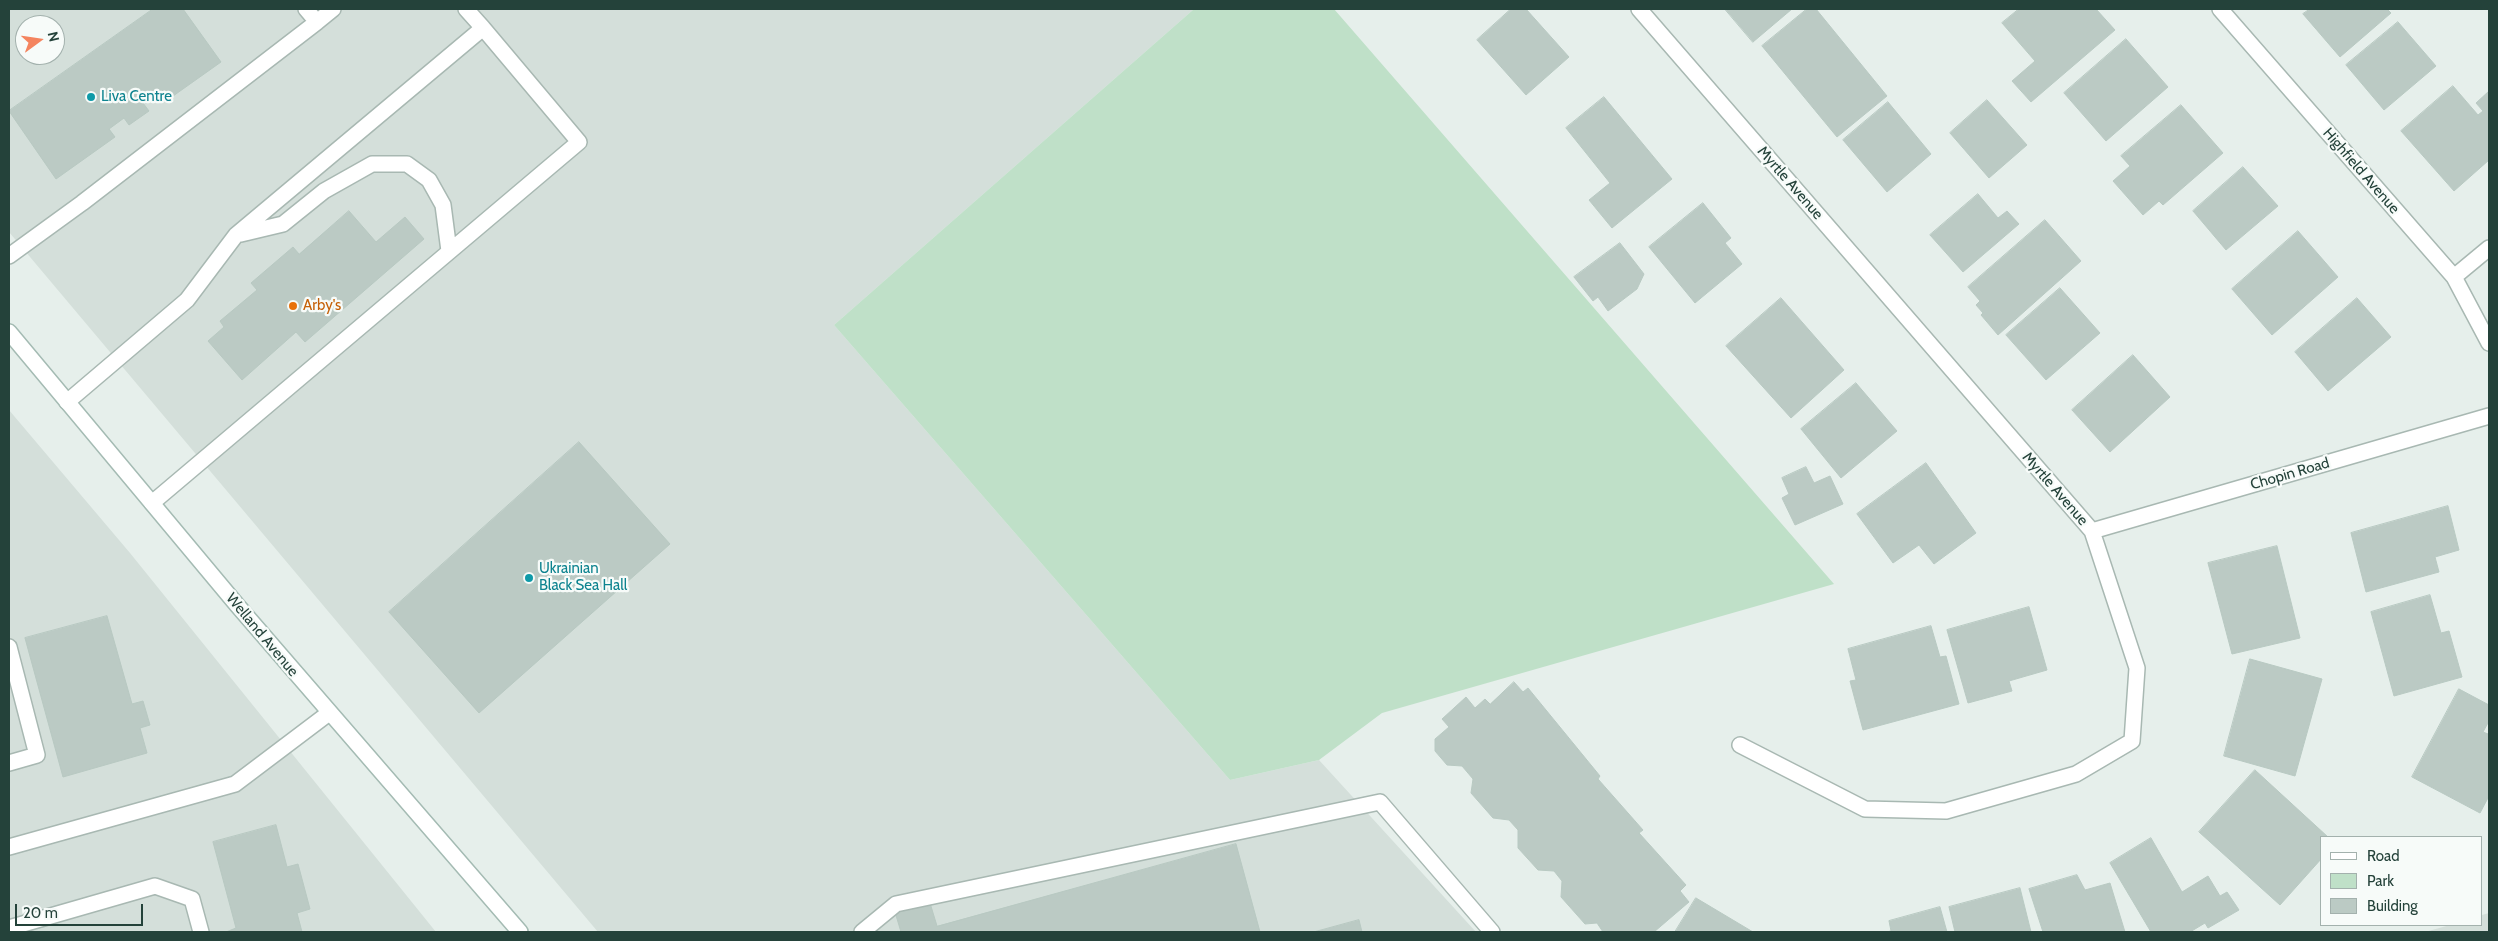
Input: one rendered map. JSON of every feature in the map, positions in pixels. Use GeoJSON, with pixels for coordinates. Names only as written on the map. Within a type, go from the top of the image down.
{"type":"FeatureCollection","features":[{"type":"Feature","properties":{"kind":"street"},"geometry":{"type":"LineString","coordinates":[[306,9],[317,22]]}},
{"type":"Feature","properties":{"kind":"street"},"geometry":{"type":"LineString","coordinates":[[9,256],[82,203],[333,9]]}},
{"type":"Feature","properties":{"kind":"street"},"geometry":{"type":"LineString","coordinates":[[152,503],[579,142],[466,9]]}},
{"type":"Feature","properties":{"kind":"street","name":"Myrtle Avenue"},"geometry":{"type":"LineString","coordinates":[[1639,9],[2092,531],[2137,668],[2132,741],[2076,774],[1946,811],[1864,810],[1740,745]]}},
{"type":"Feature","properties":{"kind":"street","name":"Highfield Avenue"},"geometry":{"type":"LineString","coordinates":[[2220,9],[2454,278],[2489,343]]}},
{"type":"Feature","properties":{"kind":"street"},"geometry":{"type":"LineString","coordinates":[[67,402],[187,300],[236,235],[483,28]]}},
{"type":"Feature","properties":{"kind":"street"},"geometry":{"type":"LineString","coordinates":[[236,235],[283,224],[324,191],[372,164],[407,164],[429,180],[443,204],[450,251]]}},
{"type":"Feature","properties":{"kind":"street"},"geometry":{"type":"LineString","coordinates":[[2454,278],[2489,248]]}},
{"type":"Feature","properties":{"kind":"street","name":"Welland Avenue"},"geometry":{"type":"LineString","coordinates":[[9,332],[329,713],[520,932]]}},
{"type":"Feature","properties":{"kind":"street","name":"Chopin Road"},"geometry":{"type":"LineString","coordinates":[[2092,531],[2489,416]]}},
{"type":"Feature","properties":{"kind":"street"},"geometry":{"type":"LineString","coordinates":[[9,647],[36,755],[9,763]]}},
{"type":"Feature","properties":{"kind":"street"},"geometry":{"type":"LineString","coordinates":[[9,847],[236,784],[329,713]]}},
{"type":"Feature","properties":{"kind":"street"},"geometry":{"type":"LineString","coordinates":[[862,932],[896,904],[1380,802],[1492,932]]}},
{"type":"Feature","properties":{"kind":"street"},"geometry":{"type":"LineString","coordinates":[[9,928],[155,886],[192,898],[201,932]]}},
{"type":"Feature","properties":{"kind":"shaded area"},"geometry":{"type":"Polygon","coordinates":[[[9,9],[1194,9],[834,325],[1230,780],[1319,760],[1476,932],[598,932],[9,232],[9,9]]]}},
{"type":"Feature","properties":{"kind":"shaded area"},"geometry":{"type":"Polygon","coordinates":[[[9,410],[130,553],[436,932],[9,932],[9,410]]]}},
{"type":"Feature","properties":{"kind":"shaded area"},"geometry":{"type":"Polygon","coordinates":[[[2489,913],[2489,932],[2425,932],[2446,926],[2483,926],[2483,915],[2489,913]]]}},
{"type":"Feature","properties":{"kind":"green space"},"geometry":{"type":"Polygon","coordinates":[[[1194,9],[1334,9],[1834,584],[1382,713],[1319,760],[1230,780],[834,325],[1194,9]]]}},
{"type":"Feature","properties":{"kind":"building","name":"Liva Centre"},"geometry":{"type":"Polygon","coordinates":[[[153,9],[183,9],[221,62],[166,101],[159,92],[143,103],[149,111],[129,125],[124,118],[109,129],[115,137],[56,179],[9,111],[153,9]]]}},
{"type":"Feature","properties":{"kind":"building"},"geometry":{"type":"Polygon","coordinates":[[[1511,9],[1526,9],[1569,57],[1526,95],[1477,40],[1511,9]]]}},
{"type":"Feature","properties":{"kind":"building"},"geometry":{"type":"Polygon","coordinates":[[[1725,9],[1792,9],[1753,42],[1725,9]]]}},
{"type":"Feature","properties":{"kind":"building"},"geometry":{"type":"Polygon","coordinates":[[[1807,9],[1816,9],[1887,96],[1837,137],[1762,46],[1807,9]]]}},
{"type":"Feature","properties":{"kind":"building"},"geometry":{"type":"Polygon","coordinates":[[[2019,9],[2096,9],[2115,30],[2031,102],[2012,81],[2035,61],[2002,23],[2019,9]]]}},
{"type":"Feature","properties":{"kind":"building"},"geometry":{"type":"Polygon","coordinates":[[[2310,9],[2387,9],[2391,13],[2340,57],[2303,14],[2310,9]]]}},
{"type":"Feature","properties":{"kind":"building"},"geometry":{"type":"Polygon","coordinates":[[[2398,22],[2436,66],[2384,110],[2346,65],[2398,22]]]}},
{"type":"Feature","properties":{"kind":"building"},"geometry":{"type":"Polygon","coordinates":[[[2126,39],[2168,87],[2106,141],[2064,93],[2126,39]]]}},
{"type":"Feature","properties":{"kind":"building"},"geometry":{"type":"Polygon","coordinates":[[[2453,86],[2478,115],[2483,111],[2476,103],[2489,91],[2489,160],[2454,191],[2401,131],[2453,86]]]}},
{"type":"Feature","properties":{"kind":"building"},"geometry":{"type":"Polygon","coordinates":[[[1604,97],[1672,179],[1612,228],[1589,200],[1610,183],[1566,128],[1604,97]]]}},
{"type":"Feature","properties":{"kind":"building"},"geometry":{"type":"Polygon","coordinates":[[[1987,100],[2027,145],[1989,178],[1950,133],[1987,100]]]}},
{"type":"Feature","properties":{"kind":"building"},"geometry":{"type":"Polygon","coordinates":[[[1888,102],[1931,154],[1887,192],[1843,140],[1888,102]]]}},
{"type":"Feature","properties":{"kind":"building"},"geometry":{"type":"Polygon","coordinates":[[[2181,105],[2223,153],[2163,205],[2159,201],[2143,215],[2113,181],[2130,166],[2121,156],[2181,105]]]}},
{"type":"Feature","properties":{"kind":"building"},"geometry":{"type":"Polygon","coordinates":[[[2243,167],[2278,206],[2226,250],[2193,211],[2243,167]]]}},
{"type":"Feature","properties":{"kind":"building"},"geometry":{"type":"Polygon","coordinates":[[[1978,194],[1998,218],[2007,211],[2019,224],[1963,272],[1930,235],[1978,194]]]}},
{"type":"Feature","properties":{"kind":"building"},"geometry":{"type":"Polygon","coordinates":[[[1703,203],[1731,238],[1725,243],[1742,264],[1695,303],[1649,247],[1703,203]]]}},
{"type":"Feature","properties":{"kind":"building","name":"Arby's"},"geometry":{"type":"Polygon","coordinates":[[[349,211],[376,242],[405,217],[424,239],[305,342],[296,332],[242,380],[208,341],[224,327],[220,321],[257,290],[251,283],[293,247],[299,254],[349,211]]]}},
{"type":"Feature","properties":{"kind":"building"},"geometry":{"type":"Polygon","coordinates":[[[2045,220],[2081,261],[1998,335],[1981,315],[1983,313],[1976,305],[1980,301],[1968,287],[2045,220]]]}},
{"type":"Feature","properties":{"kind":"building"},"geometry":{"type":"Polygon","coordinates":[[[2298,231],[2338,277],[2272,335],[2232,289],[2298,231]]]}},
{"type":"Feature","properties":{"kind":"building"},"geometry":{"type":"Polygon","coordinates":[[[1620,243],[1644,274],[1637,289],[1608,311],[1598,297],[1593,301],[1574,277],[1620,243]]]}},
{"type":"Feature","properties":{"kind":"building"},"geometry":{"type":"Polygon","coordinates":[[[2060,288],[2100,333],[2046,380],[2006,335],[2060,288]]]}},
{"type":"Feature","properties":{"kind":"building"},"geometry":{"type":"Polygon","coordinates":[[[1781,298],[1844,370],[1791,418],[1726,346],[1781,298]]]}},
{"type":"Feature","properties":{"kind":"building"},"geometry":{"type":"Polygon","coordinates":[[[2357,298],[2391,337],[2328,391],[2295,352],[2357,298]]]}},
{"type":"Feature","properties":{"kind":"building"},"geometry":{"type":"Polygon","coordinates":[[[2133,355],[2170,397],[2110,452],[2072,410],[2133,355]]]}},
{"type":"Feature","properties":{"kind":"building"},"geometry":{"type":"Polygon","coordinates":[[[1856,383],[1897,431],[1841,478],[1801,429],[1856,383]]]}},
{"type":"Feature","properties":{"kind":"building","name":"Ukrainian Black Sea Hall"},"geometry":{"type":"Polygon","coordinates":[[[579,442],[670,544],[479,713],[389,612],[579,442]]]}},
{"type":"Feature","properties":{"kind":"building"},"geometry":{"type":"Polygon","coordinates":[[[1926,463],[1976,533],[1934,564],[1919,545],[1893,563],[1857,514],[1926,463]]]}},
{"type":"Feature","properties":{"kind":"building"},"geometry":{"type":"Polygon","coordinates":[[[1806,467],[1814,483],[1830,476],[1843,504],[1795,525],[1782,498],[1789,494],[1782,478],[1806,467]]]}},
{"type":"Feature","properties":{"kind":"building"},"geometry":{"type":"Polygon","coordinates":[[[2448,506],[2459,550],[2435,557],[2439,572],[2366,592],[2351,533],[2448,506]]]}},
{"type":"Feature","properties":{"kind":"building"},"geometry":{"type":"Polygon","coordinates":[[[2277,546],[2300,638],[2232,654],[2208,563],[2277,546]]]}},
{"type":"Feature","properties":{"kind":"building"},"geometry":{"type":"Polygon","coordinates":[[[2430,595],[2441,633],[2449,631],[2462,677],[2394,696],[2371,612],[2430,595]]]}},
{"type":"Feature","properties":{"kind":"building"},"geometry":{"type":"Polygon","coordinates":[[[2029,607],[2047,670],[2009,681],[2012,691],[1968,703],[1947,630],[2029,607]]]}},
{"type":"Feature","properties":{"kind":"building"},"geometry":{"type":"Polygon","coordinates":[[[107,616],[132,704],[143,701],[150,725],[140,728],[147,753],[63,777],[25,638],[107,616]]]}},
{"type":"Feature","properties":{"kind":"building"},"geometry":{"type":"Polygon","coordinates":[[[1931,626],[1940,657],[1946,656],[1959,704],[1863,730],[1850,681],[1856,680],[1848,649],[1931,626]]]}},
{"type":"Feature","properties":{"kind":"building"},"geometry":{"type":"Polygon","coordinates":[[[2250,659],[2322,679],[2295,776],[2224,756],[2250,659]]]}},
{"type":"Feature","properties":{"kind":"building"},"geometry":{"type":"Polygon","coordinates":[[[1514,682],[1523,692],[1528,688],[1600,776],[1598,779],[1643,830],[1639,833],[1686,885],[1680,891],[1689,902],[1654,932],[1603,932],[1597,923],[1585,924],[1561,897],[1562,881],[1554,871],[1538,870],[1518,848],[1518,830],[1509,820],[1493,818],[1471,793],[1473,779],[1462,766],[1447,765],[1435,751],[1435,739],[1449,727],[1442,719],[1466,697],[1475,708],[1485,699],[1490,704],[1514,682]]]}},
{"type":"Feature","properties":{"kind":"building"},"geometry":{"type":"Polygon","coordinates":[[[2459,689],[2489,705],[2489,721],[2483,732],[2488,734],[2489,732],[2489,796],[2480,813],[2412,777],[2459,689]]]}},
{"type":"Feature","properties":{"kind":"building"},"geometry":{"type":"Polygon","coordinates":[[[2255,770],[2327,836],[2320,836],[2320,860],[2280,905],[2199,832],[2255,770]]]}},
{"type":"Feature","properties":{"kind":"building"},"geometry":{"type":"Polygon","coordinates":[[[276,825],[287,867],[298,864],[310,909],[297,913],[302,932],[226,932],[236,928],[213,842],[276,825]]]}},
{"type":"Feature","properties":{"kind":"building"},"geometry":{"type":"Polygon","coordinates":[[[2151,838],[2182,892],[2208,876],[2220,896],[2227,892],[2239,910],[2208,928],[2205,923],[2190,932],[2151,932],[2110,863],[2151,838]]]}},
{"type":"Feature","properties":{"kind":"building"},"geometry":{"type":"Polygon","coordinates":[[[1236,844],[1260,932],[901,932],[895,912],[930,903],[937,926],[1236,844]]]}},
{"type":"Feature","properties":{"kind":"building"},"geometry":{"type":"Polygon","coordinates":[[[2077,875],[2085,890],[2110,883],[2125,932],[2043,932],[2029,889],[2077,875]]]}},
{"type":"Feature","properties":{"kind":"building"},"geometry":{"type":"Polygon","coordinates":[[[2020,888],[2031,932],[1955,932],[1949,907],[2020,888]]]}},
{"type":"Feature","properties":{"kind":"building"},"geometry":{"type":"Polygon","coordinates":[[[1696,898],[1753,932],[1675,932],[1696,898]]]}},
{"type":"Feature","properties":{"kind":"building"},"geometry":{"type":"Polygon","coordinates":[[[1940,907],[1947,932],[1886,932],[1891,931],[1889,921],[1940,907]]]}},
{"type":"Feature","properties":{"kind":"building"},"geometry":{"type":"Polygon","coordinates":[[[1359,920],[1362,932],[1314,932],[1359,920]]]}},
{"type":"Feature","properties":{"kind":"place","name":"Liva Centre"},"geometry":{"type":"Point","coordinates":[91,97]}},
{"type":"Feature","properties":{"kind":"place","name":"Arby's"},"geometry":{"type":"Point","coordinates":[293,306]}},
{"type":"Feature","properties":{"kind":"place","name":"Ukrainian Black Sea Hall"},"geometry":{"type":"Point","coordinates":[529,578]}}]}
